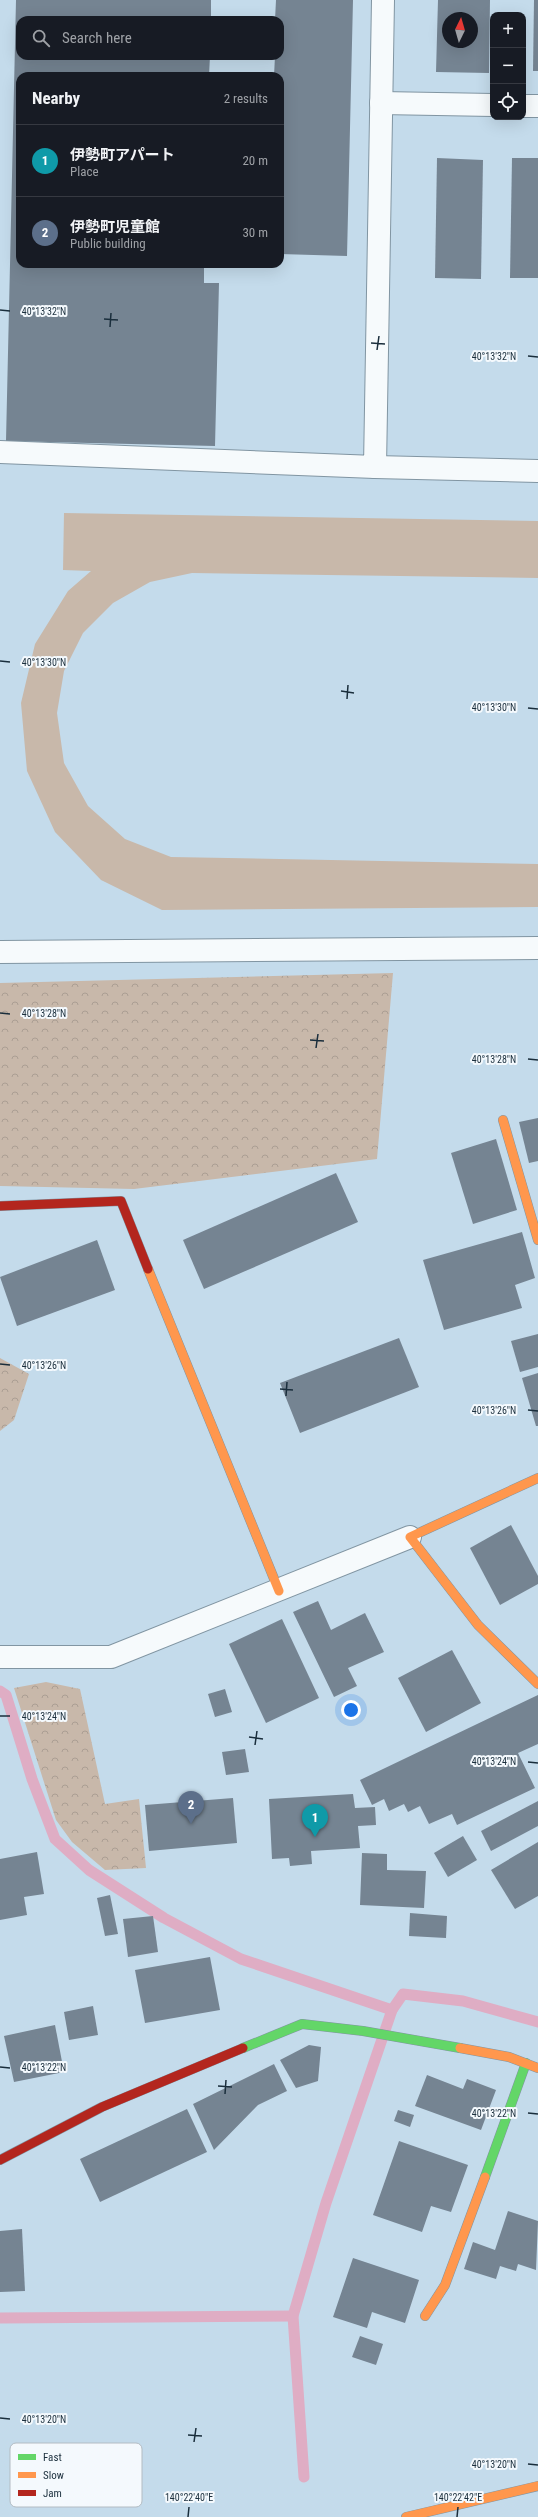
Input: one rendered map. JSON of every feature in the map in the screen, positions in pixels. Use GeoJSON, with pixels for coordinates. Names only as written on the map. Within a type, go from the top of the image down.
{"type":"FeatureCollection","features":[{"type":"Feature","properties":{"kind":"street"},"geometry":{"type":"LineString","coordinates":[[374,467],[383,0]]}},
{"type":"Feature","properties":{"kind":"street"},"geometry":{"type":"LineString","coordinates":[[381,103],[490,105]]}},
{"type":"Feature","properties":{"kind":"street"},"geometry":{"type":"LineString","coordinates":[[526,106],[538,106]]}},
{"type":"Feature","properties":{"kind":"street"},"geometry":{"type":"LineString","coordinates":[[0,452],[374,467],[538,471]]}},
{"type":"Feature","properties":{"kind":"street"},"geometry":{"type":"LineString","coordinates":[[0,952],[538,948]]}},
{"type":"Feature","properties":{"kind":"street"},"geometry":{"type":"LineString","coordinates":[[503,1120],[538,1240]]}},
{"type":"Feature","properties":{"kind":"street"},"geometry":{"type":"LineString","coordinates":[[0,1206],[121,1201],[279,1591]]}},
{"type":"Feature","properties":{"kind":"street"},"geometry":{"type":"LineString","coordinates":[[0,1657],[111,1657],[279,1591],[410,1537],[538,1478]]}},
{"type":"Feature","properties":{"kind":"street"},"geometry":{"type":"LineString","coordinates":[[410,1537],[478,1625],[538,1684]]}},
{"type":"Feature","properties":{"kind":"street"},"geometry":{"type":"LineString","coordinates":[[0,2160],[102,2107],[302,2024],[363,2031],[509,2057],[538,2068]]}},
{"type":"Feature","properties":{"kind":"street"},"geometry":{"type":"LineString","coordinates":[[425,2316],[445,2285],[526,2063]]}},
{"type":"Feature","properties":{"kind":"street"},"geometry":{"type":"LineString","coordinates":[[406,2517],[538,2486]]}},
{"type":"Feature","properties":{"kind":"green space"},"geometry":{"type":"Polygon","coordinates":[[[64,513],[538,521],[538,578],[192,573],[150,582],[113,603],[83,633],[64,671],[57,713],[64,763],[88,806],[125,839],[171,857],[538,864],[538,907],[162,910],[101,880],[55,832],[27,771],[21,703],[35,644],[68,591],[91,571],[63,570],[64,513]]]}},
{"type":"Feature","properties":{"kind":"green space"},"geometry":{"type":"Polygon","coordinates":[[[393,973],[377,1159],[134,1189],[0,1186],[0,983],[393,973]]]}},
{"type":"Feature","properties":{"kind":"green space"},"geometry":{"type":"Polygon","coordinates":[[[0,1358],[29,1374],[14,1420],[0,1431],[0,1358]]]}},
{"type":"Feature","properties":{"kind":"green space"},"geometry":{"type":"Polygon","coordinates":[[[46,1682],[80,1689],[105,1804],[139,1799],[146,1868],[105,1870],[72,1842],[56,1820],[14,1688],[46,1682]]]}},
{"type":"Feature","properties":{"kind":"building"},"geometry":{"type":"Polygon","coordinates":[[[16,0],[211,0],[211,16],[16,16],[16,60],[210,60],[209,72],[16,72],[16,268],[204,268],[204,283],[219,283],[215,446],[6,441],[16,0]]]}},
{"type":"Feature","properties":{"kind":"building"},"geometry":{"type":"Polygon","coordinates":[[[276,0],[353,0],[347,256],[284,254],[284,72],[274,72],[275,60],[284,60],[284,16],[275,16],[276,0]]]}},
{"type":"Feature","properties":{"kind":"building"},"geometry":{"type":"Polygon","coordinates":[[[438,0],[490,0],[489,73],[436,72],[438,0]]]}},
{"type":"Feature","properties":{"kind":"building"},"geometry":{"type":"Polygon","coordinates":[[[534,0],[538,0],[538,71],[533,71],[534,0]]]}},
{"type":"Feature","properties":{"kind":"building"},"geometry":{"type":"Polygon","coordinates":[[[437,158],[483,160],[481,279],[435,278],[437,158]]]}},
{"type":"Feature","properties":{"kind":"building"},"geometry":{"type":"Polygon","coordinates":[[[512,158],[538,158],[538,278],[510,278],[512,158]]]}},
{"type":"Feature","properties":{"kind":"building"},"geometry":{"type":"Polygon","coordinates":[[[538,1118],[538,1161],[529,1163],[519,1122],[538,1118]]]}},
{"type":"Feature","properties":{"kind":"building"},"geometry":{"type":"Polygon","coordinates":[[[496,1139],[517,1210],[473,1224],[451,1153],[496,1139]]]}},
{"type":"Feature","properties":{"kind":"building"},"geometry":{"type":"Polygon","coordinates":[[[336,1173],[358,1222],[204,1289],[183,1240],[336,1173]]]}},
{"type":"Feature","properties":{"kind":"building"},"geometry":{"type":"Polygon","coordinates":[[[522,1232],[535,1278],[515,1285],[522,1308],[444,1330],[423,1260],[522,1232]]]}},
{"type":"Feature","properties":{"kind":"building"},"geometry":{"type":"Polygon","coordinates":[[[97,1240],[115,1290],[17,1326],[0,1277],[97,1240]]]}},
{"type":"Feature","properties":{"kind":"building"},"geometry":{"type":"Polygon","coordinates":[[[538,1334],[538,1367],[520,1372],[511,1341],[538,1334]]]}},
{"type":"Feature","properties":{"kind":"building"},"geometry":{"type":"Polygon","coordinates":[[[399,1338],[419,1387],[300,1433],[280,1383],[399,1338]]]}},
{"type":"Feature","properties":{"kind":"building"},"geometry":{"type":"Polygon","coordinates":[[[538,1373],[538,1426],[536,1426],[522,1378],[538,1373]]]}},
{"type":"Feature","properties":{"kind":"building"},"geometry":{"type":"Polygon","coordinates":[[[511,1525],[538,1576],[538,1584],[500,1605],[470,1548],[511,1525]]]}},
{"type":"Feature","properties":{"kind":"building"},"geometry":{"type":"Polygon","coordinates":[[[318,1601],[331,1630],[365,1613],[384,1652],[348,1668],[357,1686],[334,1697],[293,1612],[318,1601]]]}},
{"type":"Feature","properties":{"kind":"building"},"geometry":{"type":"Polygon","coordinates":[[[282,1619],[319,1698],[266,1723],[229,1644],[282,1619]]]}},
{"type":"Feature","properties":{"kind":"building"},"geometry":{"type":"Polygon","coordinates":[[[452,1650],[481,1703],[426,1732],[398,1678],[452,1650]]]}},
{"type":"Feature","properties":{"kind":"building"},"geometry":{"type":"Polygon","coordinates":[[[225,1689],[232,1712],[215,1717],[208,1694],[225,1689]]]}},
{"type":"Feature","properties":{"kind":"building"},"geometry":{"type":"Polygon","coordinates":[[[538,1695],[538,1744],[518,1753],[535,1788],[457,1825],[452,1814],[429,1824],[420,1806],[408,1812],[404,1804],[389,1811],[384,1799],[372,1805],[360,1780],[538,1695]]]}},
{"type":"Feature","properties":{"kind":"building"},"geometry":{"type":"Polygon","coordinates":[[[245,1749],[249,1772],[226,1775],[222,1752],[245,1749]]]}},
{"type":"Feature","properties":{"kind":"building"},"geometry":{"type":"Polygon","coordinates":[[[353,1794],[355,1808],[375,1807],[376,1825],[358,1826],[360,1848],[311,1851],[312,1864],[290,1866],[289,1858],[272,1859],[269,1799],[353,1794]]]}},
{"type":"Feature","properties":{"kind":"building"},"geometry":{"type":"Polygon","coordinates":[[[233,1798],[237,1843],[149,1851],[145,1805],[233,1798]]]}},
{"type":"Feature","properties":{"kind":"building"},"geometry":{"type":"Polygon","coordinates":[[[538,1801],[538,1826],[491,1851],[481,1831],[538,1801]]]}},
{"type":"Feature","properties":{"kind":"building"},"geometry":{"type":"Polygon","coordinates":[[[463,1836],[477,1860],[448,1877],[434,1853],[463,1836]]]}},
{"type":"Feature","properties":{"kind":"building"},"geometry":{"type":"Polygon","coordinates":[[[538,1842],[538,1896],[515,1909],[491,1870],[538,1842]]]}},
{"type":"Feature","properties":{"kind":"building"},"geometry":{"type":"Polygon","coordinates":[[[37,1852],[44,1894],[24,1897],[27,1915],[0,1920],[0,1859],[37,1852]]]}},
{"type":"Feature","properties":{"kind":"building"},"geometry":{"type":"Polygon","coordinates":[[[362,1853],[387,1854],[387,1870],[426,1871],[424,1908],[360,1905],[362,1853]]]}},
{"type":"Feature","properties":{"kind":"building"},"geometry":{"type":"Polygon","coordinates":[[[110,1895],[118,1934],[105,1936],[97,1898],[110,1895]]]}},
{"type":"Feature","properties":{"kind":"building"},"geometry":{"type":"Polygon","coordinates":[[[410,1913],[447,1916],[446,1938],[409,1936],[410,1913]]]}},
{"type":"Feature","properties":{"kind":"building"},"geometry":{"type":"Polygon","coordinates":[[[153,1916],[158,1952],[128,1957],[123,1919],[153,1916]]]}},
{"type":"Feature","properties":{"kind":"building"},"geometry":{"type":"Polygon","coordinates":[[[210,1957],[220,2010],[145,2023],[135,1970],[210,1957]]]}},
{"type":"Feature","properties":{"kind":"building"},"geometry":{"type":"Polygon","coordinates":[[[93,2006],[98,2035],[69,2040],[64,2012],[93,2006]]]}},
{"type":"Feature","properties":{"kind":"building"},"geometry":{"type":"Polygon","coordinates":[[[55,2025],[64,2072],[14,2082],[4,2036],[55,2025]]]}},
{"type":"Feature","properties":{"kind":"building"},"geometry":{"type":"Polygon","coordinates":[[[309,2045],[321,2047],[318,2081],[296,2088],[280,2060],[309,2045]]]}},
{"type":"Feature","properties":{"kind":"building"},"geometry":{"type":"Polygon","coordinates":[[[274,2064],[287,2091],[258,2105],[214,2150],[193,2104],[274,2064]]]}},
{"type":"Feature","properties":{"kind":"building"},"geometry":{"type":"Polygon","coordinates":[[[427,2075],[463,2089],[467,2079],[496,2090],[481,2130],[415,2106],[427,2075]]]}},
{"type":"Feature","properties":{"kind":"building"},"geometry":{"type":"Polygon","coordinates":[[[187,2109],[207,2152],[100,2202],[80,2159],[187,2109]]]}},
{"type":"Feature","properties":{"kind":"building"},"geometry":{"type":"Polygon","coordinates":[[[398,2110],[414,2115],[410,2127],[394,2121],[398,2110]]]}},
{"type":"Feature","properties":{"kind":"building"},"geometry":{"type":"Polygon","coordinates":[[[399,2141],[468,2165],[451,2212],[431,2206],[422,2232],[373,2215],[399,2141]]]}},
{"type":"Feature","properties":{"kind":"building"},"geometry":{"type":"Polygon","coordinates":[[[508,2211],[538,2221],[536,2270],[518,2264],[516,2271],[500,2266],[496,2279],[464,2269],[473,2242],[495,2250],[508,2211]]]}},
{"type":"Feature","properties":{"kind":"building"},"geometry":{"type":"Polygon","coordinates":[[[22,2229],[25,2291],[0,2292],[0,2231],[22,2229]]]}},
{"type":"Feature","properties":{"kind":"building"},"geometry":{"type":"Polygon","coordinates":[[[353,2258],[419,2280],[405,2323],[372,2312],[367,2328],[333,2317],[353,2258]]]}},
{"type":"Feature","properties":{"kind":"building"},"geometry":{"type":"Polygon","coordinates":[[[360,2336],[383,2344],[376,2365],[352,2357],[360,2336]]]}},
{"type":"Feature","properties":{"kind":"waterway"},"geometry":{"type":"LineString","coordinates":[[0,1691],[6,1695],[32,1779],[55,1839],[89,1870],[164,1918],[241,1959],[392,2010]]}},
{"type":"Feature","properties":{"kind":"waterway"},"geometry":{"type":"LineString","coordinates":[[304,2477],[293,2316],[326,2203],[392,2010],[403,1994],[463,2001],[538,2022]]}},
{"type":"Feature","properties":{"kind":"waterway"},"geometry":{"type":"LineString","coordinates":[[0,2318],[293,2316]]}},
{"type":"Feature","properties":{"kind":"traffic: fast"},"geometry":{"type":"LineString","coordinates":[[243,2048],[302,2024],[363,2031],[460,2048]]}},
{"type":"Feature","properties":{"kind":"traffic: fast"},"geometry":{"type":"LineString","coordinates":[[485,2177],[526,2063]]}},
{"type":"Feature","properties":{"kind":"traffic: slow"},"geometry":{"type":"LineString","coordinates":[[503,1120],[538,1240]]}},
{"type":"Feature","properties":{"kind":"traffic: slow"},"geometry":{"type":"LineString","coordinates":[[148,1269],[279,1591]]}},
{"type":"Feature","properties":{"kind":"traffic: slow"},"geometry":{"type":"LineString","coordinates":[[538,1478],[410,1537],[478,1625],[538,1684]]}},
{"type":"Feature","properties":{"kind":"traffic: slow"},"geometry":{"type":"LineString","coordinates":[[460,2048],[509,2057],[538,2068]]}},
{"type":"Feature","properties":{"kind":"traffic: slow"},"geometry":{"type":"LineString","coordinates":[[425,2316],[445,2285],[485,2177]]}},
{"type":"Feature","properties":{"kind":"traffic: slow"},"geometry":{"type":"LineString","coordinates":[[406,2517],[538,2486]]}},
{"type":"Feature","properties":{"kind":"traffic: jam"},"geometry":{"type":"LineString","coordinates":[[0,1206],[121,1201],[148,1269]]}},
{"type":"Feature","properties":{"kind":"traffic: jam"},"geometry":{"type":"LineString","coordinates":[[0,2160],[102,2107],[243,2048]]}},
{"type":"Feature","properties":{"kind":"place","name":"伊勢町児童館"},"geometry":{"type":"Point","coordinates":[191,1824]}},
{"type":"Feature","properties":{"kind":"place","name":"伊勢町アパート"},"geometry":{"type":"Point","coordinates":[315,1837]}}]}
